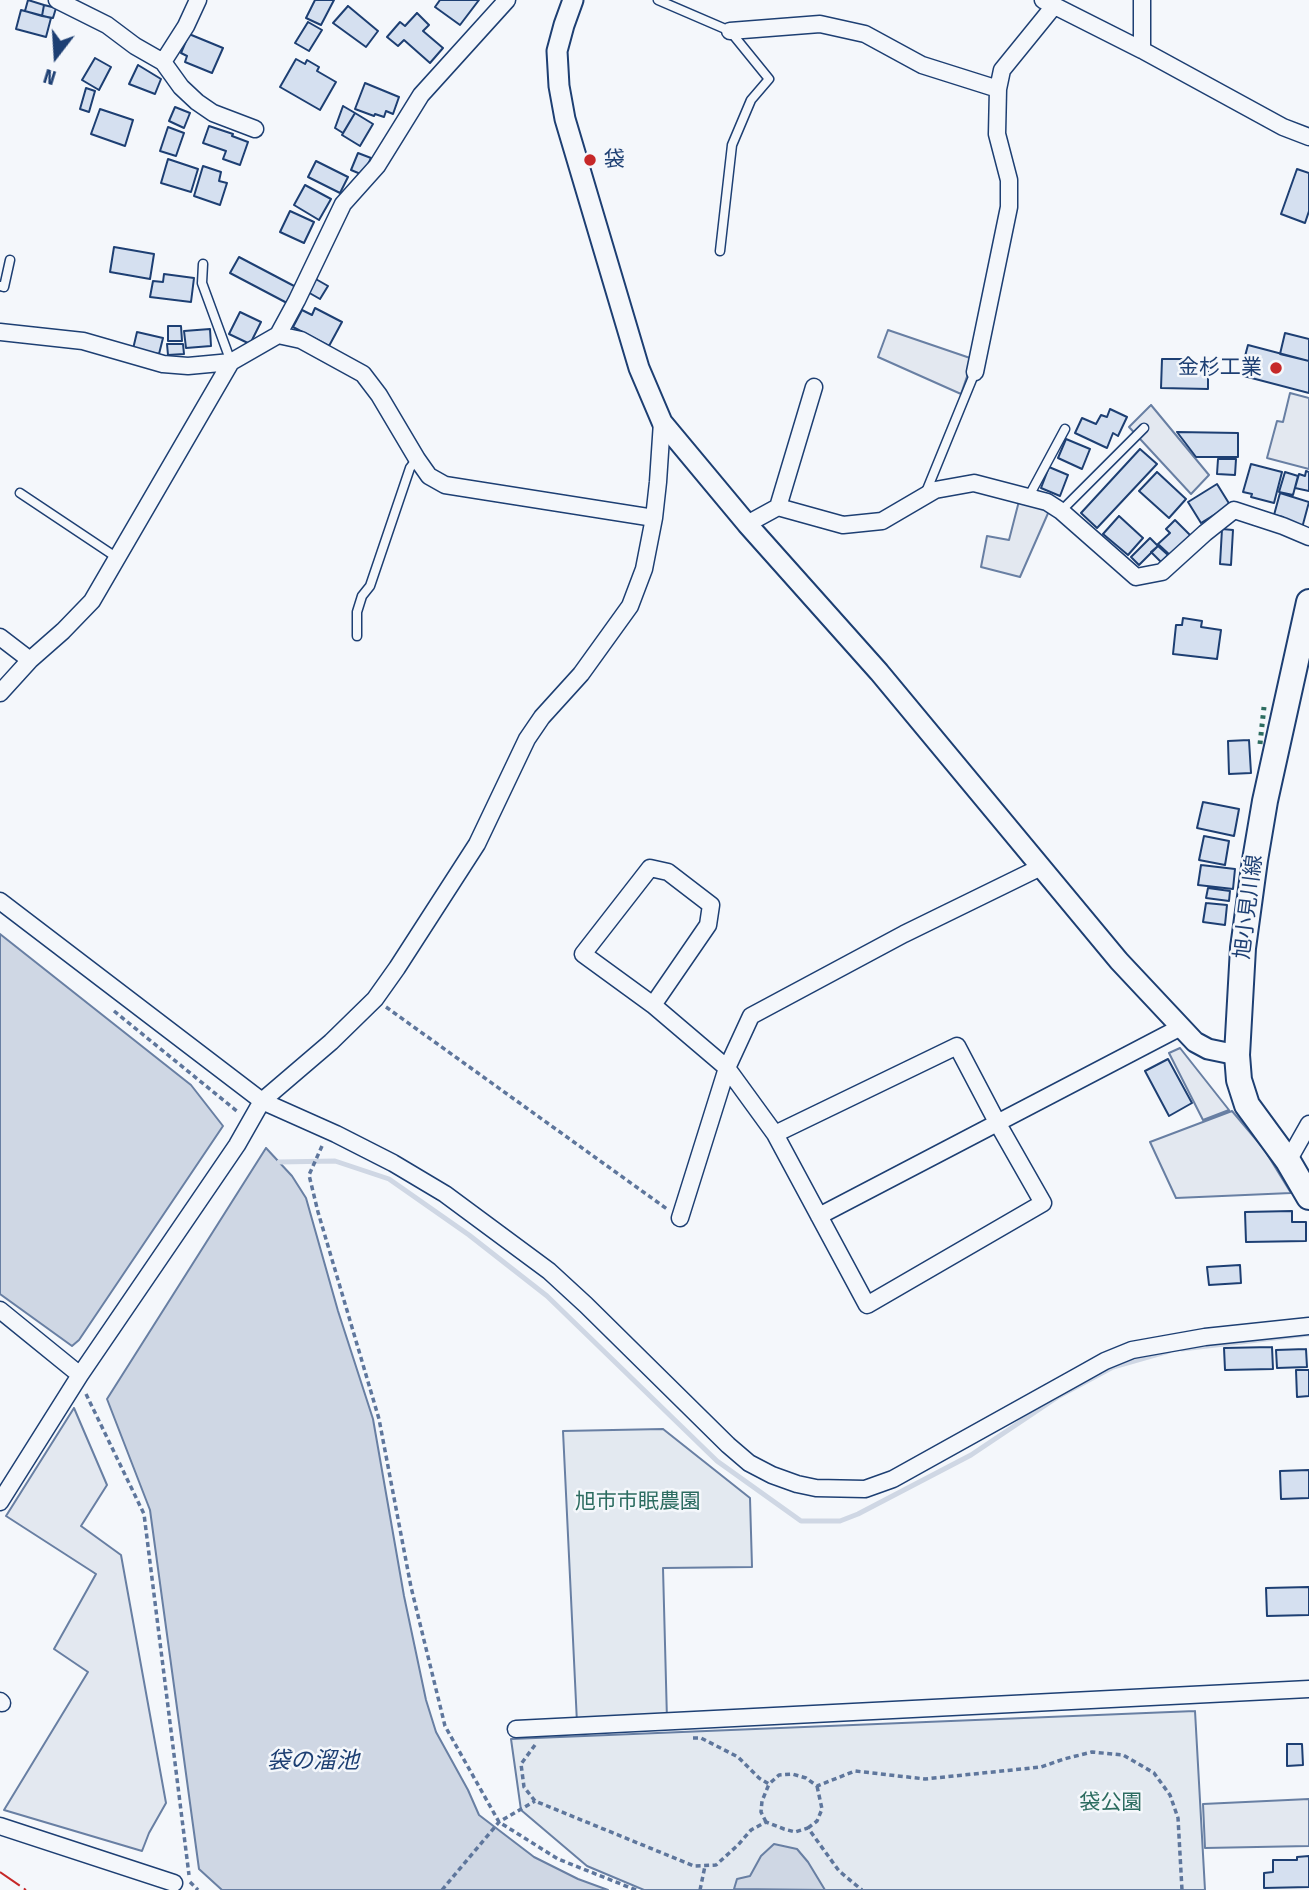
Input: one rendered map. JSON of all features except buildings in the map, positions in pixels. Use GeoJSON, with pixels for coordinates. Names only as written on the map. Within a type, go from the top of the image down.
{"type":"FeatureCollection","features":[{"type":"Feature","properties":{"kind":"main road","name":"旭小見川線"},"geometry":{"type":"LineString","coordinates":[[1309,602],[1265,801],[1255,860],[1242,948],[1237,1055],[1239,1080],[1247,1105],[1288,1161],[1309,1197]]}},
{"type":"Feature","properties":{"kind":"street"},"geometry":{"type":"LineString","coordinates":[[57,0],[107,25],[163,62],[181,87],[213,113],[255,129]]}},
{"type":"Feature","properties":{"kind":"street"},"geometry":{"type":"LineString","coordinates":[[163,62],[186,26],[198,0]]}},
{"type":"Feature","properties":{"kind":"street"},"geometry":{"type":"LineString","coordinates":[[0,332],[83,341],[163,364],[188,366],[231,362],[278,335],[343,204],[377,166],[421,95],[507,0]]}},
{"type":"Feature","properties":{"kind":"street"},"geometry":{"type":"LineString","coordinates":[[573,0],[557,51],[559,86],[565,119],[639,368],[662,422],[747,524],[879,672],[1119,961],[1195,1042],[1208,1049],[1237,1055]]}},
{"type":"Feature","properties":{"kind":"street"},"geometry":{"type":"LineString","coordinates":[[1142,0],[1142,50]]}},
{"type":"Feature","properties":{"kind":"street"},"geometry":{"type":"LineString","coordinates":[[975,372],[1009,207],[1009,180],[997,134],[998,89],[1002,70],[1048,3],[1142,50],[1283,127],[1309,137]]}},
{"type":"Feature","properties":{"kind":"street"},"geometry":{"type":"LineString","coordinates":[[730,31],[820,24],[865,34],[922,65],[998,89]]}},
{"type":"Feature","properties":{"kind":"street"},"geometry":{"type":"LineString","coordinates":[[278,335],[301,340],[363,374],[379,395],[417,460],[429,476],[445,485],[654,518]]}},
{"type":"Feature","properties":{"kind":"street"},"geometry":{"type":"LineString","coordinates":[[0,693],[30,660],[92,601],[231,362]]}},
{"type":"Feature","properties":{"kind":"street"},"geometry":{"type":"LineString","coordinates":[[747,524],[778,506],[814,387]]}},
{"type":"Feature","properties":{"kind":"street"},"geometry":{"type":"LineString","coordinates":[[0,1502],[80,1375],[237,1145],[262,1101],[331,1042],[375,999],[477,844],[527,739],[542,718],[582,674],[630,606],[643,569],[654,518],[662,422]]}},
{"type":"Feature","properties":{"kind":"street"},"geometry":{"type":"LineString","coordinates":[[778,506],[842,525],[882,521],[935,490],[974,483],[1047,502],[1061,511],[1136,577],[1162,572],[1234,510],[1309,537]]}},
{"type":"Feature","properties":{"kind":"street"},"geometry":{"type":"LineString","coordinates":[[0,637],[30,660]]}},
{"type":"Feature","properties":{"kind":"street"},"geometry":{"type":"LineString","coordinates":[[680,1218],[727,1068],[751,1016],[904,934],[1041,867]]}},
{"type":"Feature","properties":{"kind":"street"},"geometry":{"type":"LineString","coordinates":[[653,1005],[708,925],[711,905],[668,872],[650,868],[583,954],[653,1005],[727,1068],[775,1134],[867,1305],[1044,1203],[998,1124],[957,1045],[775,1134]]}},
{"type":"Feature","properties":{"kind":"street"},"geometry":{"type":"LineString","coordinates":[[0,901],[262,1101],[393,1163],[445,1194],[548,1271],[728,1445],[749,1463],[772,1475],[816,1488],[864,1489],[893,1479],[1105,1361],[1132,1350],[1205,1337],[1309,1326]]}},
{"type":"Feature","properties":{"kind":"street"},"geometry":{"type":"LineString","coordinates":[[819,1216],[1181,1027]]}},
{"type":"Feature","properties":{"kind":"street"},"geometry":{"type":"LineString","coordinates":[[1288,1161],[1309,1124]]}},
{"type":"Feature","properties":{"kind":"street"},"geometry":{"type":"LineString","coordinates":[[0,1311],[80,1375]]}},
{"type":"Feature","properties":{"kind":"street"},"geometry":{"type":"LineString","coordinates":[[516,1729],[1309,1689]]}},
{"type":"Feature","properties":{"kind":"street"},"geometry":{"type":"LineString","coordinates":[[0,1826],[174,1883]]}},
{"type":"Feature","properties":{"kind":"lane"},"geometry":{"type":"LineString","coordinates":[[658,0],[730,31],[769,79],[751,100],[732,145],[720,251]]}},
{"type":"Feature","properties":{"kind":"lane"},"geometry":{"type":"LineString","coordinates":[[0,286],[4,287],[10,260]]}},
{"type":"Feature","properties":{"kind":"lane"},"geometry":{"type":"LineString","coordinates":[[203,264],[202,282],[231,362]]}},
{"type":"Feature","properties":{"kind":"lane"},"geometry":{"type":"LineString","coordinates":[[924,497],[975,372]]}},
{"type":"Feature","properties":{"kind":"lane"},"geometry":{"type":"LineString","coordinates":[[1061,511],[1144,428]]}},
{"type":"Feature","properties":{"kind":"lane"},"geometry":{"type":"LineString","coordinates":[[1029,496],[1065,429]]}},
{"type":"Feature","properties":{"kind":"lane"},"geometry":{"type":"LineString","coordinates":[[357,636],[359,604],[370,586],[410,468],[417,460]]}},
{"type":"Feature","properties":{"kind":"lane"},"geometry":{"type":"LineString","coordinates":[[20,492],[116,557]]}},
{"type":"Feature","properties":{"kind":"path"},"geometry":{"type":"LineString","coordinates":[[375,999],[680,1218]]}},
{"type":"Feature","properties":{"kind":"path"},"geometry":{"type":"LineString","coordinates":[[107,1005],[240,1114]]}},
{"type":"Feature","properties":{"kind":"path"},"geometry":{"type":"LineString","coordinates":[[329,1131],[309,1175],[379,1419],[411,1587],[445,1726],[499,1822],[558,1859],[635,1890]]}},
{"type":"Feature","properties":{"kind":"path"},"geometry":{"type":"LineString","coordinates":[[86,1394],[144,1514],[191,1883],[198,1890]]}},
{"type":"Feature","properties":{"kind":"path"},"geometry":{"type":"LineString","coordinates":[[688,1738],[701,1738],[738,1757],[769,1784]]}},
{"type":"Feature","properties":{"kind":"path"},"geometry":{"type":"LineString","coordinates":[[535,1745],[521,1764],[524,1787],[535,1801],[694,1866],[716,1865],[751,1830],[766,1822]]}},
{"type":"Feature","properties":{"kind":"path"},"geometry":{"type":"LineString","coordinates":[[817,1786],[855,1771],[925,1779],[1041,1767],[1092,1752],[1123,1755],[1154,1773],[1170,1795],[1178,1818],[1182,1890]]}},
{"type":"Feature","properties":{"kind":"path"},"geometry":{"type":"LineString","coordinates":[[779,1774],[806,1778],[817,1786],[822,1808],[817,1821],[808,1828],[795,1832],[766,1822],[761,1812],[762,1801],[769,1784],[779,1774]]}},
{"type":"Feature","properties":{"kind":"path"},"geometry":{"type":"LineString","coordinates":[[442,1890],[499,1822],[535,1801]]}},
{"type":"Feature","properties":{"kind":"path"},"geometry":{"type":"LineString","coordinates":[[808,1828],[839,1871],[862,1890]]}},
{"type":"Feature","properties":{"kind":"path"},"geometry":{"type":"LineString","coordinates":[[700,1890],[705,1866]]}},
{"type":"Feature","properties":{"kind":"green space","name":"旭市市眠農園"},"geometry":{"type":"Polygon","coordinates":[[[663,1429],[750,1498],[752,1567],[663,1568],[667,1720],[577,1723],[563,1431],[663,1429]]]}},
{"type":"Feature","properties":{"kind":"green space","name":"袋公園"},"geometry":{"type":"Polygon","coordinates":[[[1195,1711],[1205,1890],[644,1890],[587,1866],[521,1810],[511,1739],[1195,1711]]]}},
{"type":"Feature","properties":{"kind":"shaded area"},"geometry":{"type":"Polygon","coordinates":[[[888,330],[973,359],[961,394],[878,357],[888,330]]]}},
{"type":"Feature","properties":{"kind":"shaded area"},"geometry":{"type":"Polygon","coordinates":[[[1290,393],[1309,398],[1309,469],[1267,458],[1277,421],[1283,422],[1290,393]]]}},
{"type":"Feature","properties":{"kind":"shaded area"},"geometry":{"type":"Polygon","coordinates":[[[1151,405],[1209,475],[1191,494],[1129,427],[1151,405]]]}},
{"type":"Feature","properties":{"kind":"shaded area"},"geometry":{"type":"Polygon","coordinates":[[[1019,501],[1049,511],[1020,577],[981,567],[987,536],[1009,540],[1019,501]]]}},
{"type":"Feature","properties":{"kind":"shaded area"},"geometry":{"type":"Polygon","coordinates":[[[1180,1048],[1229,1110],[1203,1120],[1169,1053],[1180,1048]]]}},
{"type":"Feature","properties":{"kind":"shaded area"},"geometry":{"type":"Polygon","coordinates":[[[1232,1111],[1264,1149],[1291,1193],[1176,1198],[1150,1142],[1232,1111]]]}},
{"type":"Feature","properties":{"kind":"shaded area"},"geometry":{"type":"Polygon","coordinates":[[[74,1408],[107,1485],[81,1526],[121,1555],[166,1803],[142,1851],[4,1810],[88,1672],[54,1649],[96,1574],[6,1516],[74,1408]]]}},
{"type":"Feature","properties":{"kind":"shaded area"},"geometry":{"type":"Polygon","coordinates":[[[1309,1799],[1309,1846],[1205,1848],[1203,1804],[1309,1799]]]}},
{"type":"Feature","properties":{"kind":"water"},"geometry":{"type":"Polygon","coordinates":[[[0,934],[191,1085],[223,1126],[79,1340],[72,1346],[0,1294],[0,934]]]}},
{"type":"Feature","properties":{"kind":"water","name":"袋の溜池"},"geometry":{"type":"Polygon","coordinates":[[[266,1148],[292,1176],[306,1198],[338,1311],[373,1419],[404,1596],[426,1700],[436,1732],[479,1815],[534,1857],[578,1879],[608,1890],[222,1890],[199,1869],[150,1510],[107,1399],[266,1148]]]}},
{"type":"Feature","properties":{"kind":"water"},"geometry":{"type":"Polygon","coordinates":[[[774,1844],[797,1849],[825,1890],[734,1889],[737,1879],[750,1876],[761,1856],[774,1844]]]}},
{"type":"Feature","properties":{"kind":"waterway"},"geometry":{"type":"LineString","coordinates":[[279,1162],[335,1161],[389,1179],[469,1235],[547,1296],[717,1461],[801,1521],[840,1521],[858,1514],[971,1455],[1059,1396],[1113,1367],[1169,1351]]}},
{"type":"Feature","properties":{"kind":"waterway"},"geometry":{"type":"LineString","coordinates":[[1182,1349],[1309,1334]]}},
{"type":"Feature","properties":{"kind":"hedge"},"geometry":{"type":"LineString","coordinates":[[1260,744],[1264,707]]}},
{"type":"Feature","properties":{"kind":"power"},"geometry":{"type":"LineString","coordinates":[[0,1872],[26,1890]]}},
{"type":"Feature","properties":{"kind":"place","name":"袋"},"geometry":{"type":"Point","coordinates":[590,160]}},
{"type":"Feature","properties":{"kind":"place","name":"金杉工業"},"geometry":{"type":"Point","coordinates":[1276,368]}}]}
